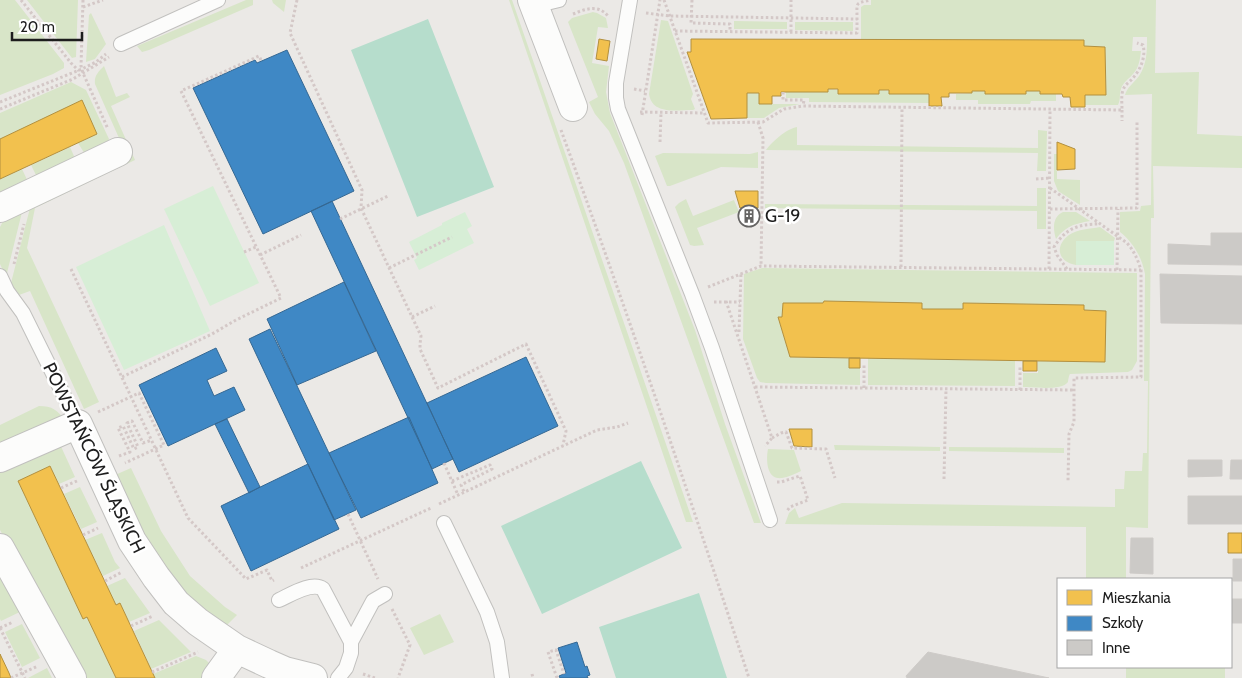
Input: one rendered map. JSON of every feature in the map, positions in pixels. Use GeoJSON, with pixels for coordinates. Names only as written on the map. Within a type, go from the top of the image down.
{"type":"FeatureCollection","features":[{"type":"Feature","properties":{"kind":"street"},"geometry":{"type":"LineString","coordinates":[[542,2],[566,115]]}},
{"type":"Feature","properties":{"kind":"street"},"geometry":{"type":"LineString","coordinates":[[0,208],[118,152]]}},
{"type":"Feature","properties":{"kind":"street"},"geometry":{"type":"LineString","coordinates":[[0,458],[87,418]]}},
{"type":"Feature","properties":{"kind":"street","name":"POWSTAŃCÓW ŚLĄSKICH"},"geometry":{"type":"LineString","coordinates":[[87,418],[132,541],[176,603],[198,622],[271,671],[285,670],[313,678]]}},
{"type":"Feature","properties":{"kind":"street"},"geometry":{"type":"LineString","coordinates":[[0,548],[72,678]]}},
{"type":"Feature","properties":{"kind":"street"},"geometry":{"type":"LineString","coordinates":[[216,678],[237,649]]}},
{"type":"Feature","properties":{"kind":"lane"},"geometry":{"type":"LineString","coordinates":[[121,44],[218,0]]}},
{"type":"Feature","properties":{"kind":"lane"},"geometry":{"type":"LineString","coordinates":[[629,5],[616,83],[616,98],[619,112],[697,291],[712,348],[770,520]]}},
{"type":"Feature","properties":{"kind":"lane","name":"POWSTAŃCÓW ŚLĄSKICH"},"geometry":{"type":"LineString","coordinates":[[0,276],[7,291],[23,313],[87,418]]}},
{"type":"Feature","properties":{"kind":"lane"},"geometry":{"type":"LineString","coordinates":[[444,522],[487,612],[497,642],[502,678]]}},
{"type":"Feature","properties":{"kind":"lane"},"geometry":{"type":"LineString","coordinates":[[279,600],[311,586],[320,586],[351,642]]}},
{"type":"Feature","properties":{"kind":"lane"},"geometry":{"type":"LineString","coordinates":[[338,678],[346,668],[351,642],[373,601],[385,594]]}},
{"type":"Feature","properties":{"kind":"path"},"geometry":{"type":"LineString","coordinates":[[21,0],[81,71],[118,152]]}},
{"type":"Feature","properties":{"kind":"path"},"geometry":{"type":"LineString","coordinates":[[0,109],[72,79],[81,71],[83,0]]}},
{"type":"Feature","properties":{"kind":"path"},"geometry":{"type":"LineString","coordinates":[[83,8],[103,0]]}},
{"type":"Feature","properties":{"kind":"path"},"geometry":{"type":"LineString","coordinates":[[298,0],[290,33],[362,190],[361,208],[421,336],[420,349],[438,388],[526,344],[566,430],[563,446]]}},
{"type":"Feature","properties":{"kind":"path"},"geometry":{"type":"LineString","coordinates":[[642,119],[660,0]]}},
{"type":"Feature","properties":{"kind":"path"},"geometry":{"type":"LineString","coordinates":[[664,0],[708,123],[762,122],[784,109],[804,106],[1122,110]]}},
{"type":"Feature","properties":{"kind":"path"},"geometry":{"type":"LineString","coordinates":[[691,31],[692,0]]}},
{"type":"Feature","properties":{"kind":"path"},"geometry":{"type":"LineString","coordinates":[[791,0],[791,32]]}},
{"type":"Feature","properties":{"kind":"path"},"geometry":{"type":"LineString","coordinates":[[676,31],[856,33],[857,5],[859,2],[870,0]]}},
{"type":"Feature","properties":{"kind":"path"},"geometry":{"type":"LineString","coordinates":[[629,5],[658,15],[670,16],[857,19]]}},
{"type":"Feature","properties":{"kind":"path"},"geometry":{"type":"LineString","coordinates":[[691,24],[730,24],[730,32]]}},
{"type":"Feature","properties":{"kind":"path"},"geometry":{"type":"LineString","coordinates":[[1122,121],[1123,91],[1125,86],[1135,76],[1142,62],[1144,48],[1143,45],[1137,43]]}},
{"type":"Feature","properties":{"kind":"path"},"geometry":{"type":"LineString","coordinates":[[0,102],[108,59],[121,44]]}},
{"type":"Feature","properties":{"kind":"path"},"geometry":{"type":"LineString","coordinates":[[122,377],[212,334],[281,298],[181,91],[259,56],[261,60]]}},
{"type":"Feature","properties":{"kind":"path"},"geometry":{"type":"LineString","coordinates":[[783,92],[783,100],[804,100],[804,106]]}},
{"type":"Feature","properties":{"kind":"path"},"geometry":{"type":"LineString","coordinates":[[901,267],[902,107]]}},
{"type":"Feature","properties":{"kind":"path"},"geometry":{"type":"LineString","coordinates":[[1049,269],[1050,109]]}},
{"type":"Feature","properties":{"kind":"path"},"geometry":{"type":"LineString","coordinates":[[619,112],[704,114]]}},
{"type":"Feature","properties":{"kind":"path"},"geometry":{"type":"LineString","coordinates":[[660,142],[661,113]]}},
{"type":"Feature","properties":{"kind":"path"},"geometry":{"type":"LineString","coordinates":[[566,115],[589,207],[701,531],[749,678]]}},
{"type":"Feature","properties":{"kind":"path"},"geometry":{"type":"LineString","coordinates":[[1050,209],[1137,208],[1137,121]]}},
{"type":"Feature","properties":{"kind":"path"},"geometry":{"type":"LineString","coordinates":[[758,122],[763,138],[761,266]]}},
{"type":"Feature","properties":{"kind":"path"},"geometry":{"type":"LineString","coordinates":[[1036,179],[1050,178]]}},
{"type":"Feature","properties":{"kind":"path"},"geometry":{"type":"LineString","coordinates":[[1050,188],[1127,243],[1138,260],[1141,270],[1141,377],[1074,378],[1074,422],[1069,434],[1068,481]]}},
{"type":"Feature","properties":{"kind":"path"},"geometry":{"type":"LineString","coordinates":[[7,291],[32,193]]}},
{"type":"Feature","properties":{"kind":"path"},"geometry":{"type":"LineString","coordinates":[[340,218],[388,196]]}},
{"type":"Feature","properties":{"kind":"path"},"geometry":{"type":"LineString","coordinates":[[1117,270],[1118,209]]}},
{"type":"Feature","properties":{"kind":"path"},"geometry":{"type":"LineString","coordinates":[[1054,247],[1065,233],[1077,227],[1100,224]]}},
{"type":"Feature","properties":{"kind":"path"},"geometry":{"type":"LineString","coordinates":[[1050,235],[1057,255],[1067,269]]}},
{"type":"Feature","properties":{"kind":"path"},"geometry":{"type":"LineString","coordinates":[[260,254],[301,236]]}},
{"type":"Feature","properties":{"kind":"path"},"geometry":{"type":"LineString","coordinates":[[389,268],[452,237]]}},
{"type":"Feature","properties":{"kind":"path"},"geometry":{"type":"LineString","coordinates":[[244,252],[256,247]]}},
{"type":"Feature","properties":{"kind":"path"},"geometry":{"type":"LineString","coordinates":[[740,302],[706,302],[697,291],[761,266],[1141,270]]}},
{"type":"Feature","properties":{"kind":"path"},"geometry":{"type":"LineString","coordinates":[[71,269],[188,518],[246,578],[268,570],[272,582],[280,577]]}},
{"type":"Feature","properties":{"kind":"path"},"geometry":{"type":"LineString","coordinates":[[738,335],[741,273]]}},
{"type":"Feature","properties":{"kind":"path"},"geometry":{"type":"LineString","coordinates":[[726,302],[772,438]]}},
{"type":"Feature","properties":{"kind":"path"},"geometry":{"type":"LineString","coordinates":[[412,316],[435,306]]}},
{"type":"Feature","properties":{"kind":"path"},"geometry":{"type":"LineString","coordinates":[[864,363],[864,388]]}},
{"type":"Feature","properties":{"kind":"path"},"geometry":{"type":"LineString","coordinates":[[1020,365],[1020,390]]}},
{"type":"Feature","properties":{"kind":"path"},"geometry":{"type":"LineString","coordinates":[[755,387],[1075,390]]}},
{"type":"Feature","properties":{"kind":"path"},"geometry":{"type":"LineString","coordinates":[[944,479],[946,389]]}},
{"type":"Feature","properties":{"kind":"path"},"geometry":{"type":"LineString","coordinates":[[87,418],[139,392],[164,445],[130,460]]}},
{"type":"Feature","properties":{"kind":"path"},"geometry":{"type":"LineString","coordinates":[[117,458],[130,452],[118,428],[123,426],[134,449],[138,447],[127,423],[132,421],[143,444],[152,440]]}},
{"type":"Feature","properties":{"kind":"path"},"geometry":{"type":"LineString","coordinates":[[298,569],[597,430],[628,423]]}},
{"type":"Feature","properties":{"kind":"path"},"geometry":{"type":"LineString","coordinates":[[764,448],[772,438],[786,432],[792,448],[826,449],[835,478]]}},
{"type":"Feature","properties":{"kind":"path"},"geometry":{"type":"LineString","coordinates":[[444,463],[458,495]]}},
{"type":"Feature","properties":{"kind":"path"},"geometry":{"type":"LineString","coordinates":[[452,481],[490,465],[492,469],[461,485],[464,492]]}},
{"type":"Feature","properties":{"kind":"path"},"geometry":{"type":"LineString","coordinates":[[770,520],[784,520],[786,511],[790,507],[808,500],[800,476],[775,482]]}},
{"type":"Feature","properties":{"kind":"path"},"geometry":{"type":"LineString","coordinates":[[61,488],[80,480]]}},
{"type":"Feature","properties":{"kind":"path"},"geometry":{"type":"LineString","coordinates":[[348,514],[355,530]]}},
{"type":"Feature","properties":{"kind":"path"},"geometry":{"type":"LineString","coordinates":[[83,535],[101,526]]}},
{"type":"Feature","properties":{"kind":"path"},"geometry":{"type":"LineString","coordinates":[[105,581],[125,571]]}},
{"type":"Feature","properties":{"kind":"path"},"geometry":{"type":"LineString","coordinates":[[131,626],[158,614]]}},
{"type":"Feature","properties":{"kind":"path"},"geometry":{"type":"LineString","coordinates":[[0,628],[25,678]]}},
{"type":"Feature","properties":{"kind":"path"},"geometry":{"type":"LineString","coordinates":[[557,678],[548,652],[556,650],[564,674]]}},
{"type":"Feature","properties":{"kind":"path"},"geometry":{"type":"LineString","coordinates":[[152,672],[200,651]]}},
{"type":"Feature","properties":{"kind":"path"},"geometry":{"type":"LineString","coordinates":[[11,678],[22,673]]}},
{"type":"Feature","properties":{"kind":"green space"},"geometry":{"type":"Polygon","coordinates":[[[0,0],[15,0],[64,63],[64,68],[0,95],[0,0]]]}},
{"type":"Feature","properties":{"kind":"green space"},"geometry":{"type":"Polygon","coordinates":[[[27,0],[78,0],[76,57],[72,58],[27,0]]]}},
{"type":"Feature","properties":{"kind":"green space"},"geometry":{"type":"Polygon","coordinates":[[[246,0],[253,0],[253,5],[149,50],[142,52],[137,46],[246,0]]]}},
{"type":"Feature","properties":{"kind":"green space"},"geometry":{"type":"Polygon","coordinates":[[[272,0],[286,0],[284,12],[273,3],[272,0]]]}},
{"type":"Feature","properties":{"kind":"green space"},"geometry":{"type":"Polygon","coordinates":[[[509,0],[512,0],[693,522],[686,522],[509,0]]]}},
{"type":"Feature","properties":{"kind":"green space"},"geometry":{"type":"Polygon","coordinates":[[[871,0],[1156,0],[1155,73],[1199,72],[1197,134],[1242,136],[1242,168],[1153,166],[1154,218],[1151,218],[1148,528],[1126,527],[1126,578],[1086,578],[1086,527],[785,524],[789,513],[795,508],[799,518],[842,503],[1115,507],[1115,489],[1124,489],[1125,471],[1142,471],[1143,453],[1147,453],[1148,381],[1144,381],[1145,274],[1137,251],[1120,232],[1120,212],[1140,211],[1141,206],[1151,205],[1152,94],[1125,95],[1144,67],[1147,37],[1133,37],[1132,51],[1141,51],[1140,60],[1135,72],[1125,82],[1120,91],[1118,105],[1085,105],[1085,95],[1106,95],[1105,47],[1084,46],[1083,40],[861,39],[861,7],[871,5],[871,0]]]}},
{"type":"Feature","properties":{"kind":"green space"},"geometry":{"type":"Polygon","coordinates":[[[593,12],[606,18],[608,28],[598,27],[592,63],[609,66],[606,92],[610,113],[695,330],[725,424],[761,523],[754,523],[624,163],[609,131],[595,114],[589,102],[598,97],[568,22],[572,18],[593,12]]]}},
{"type":"Feature","properties":{"kind":"green space"},"geometry":{"type":"Polygon","coordinates":[[[91,13],[106,44],[95,59],[86,62],[89,15],[91,13]]]}},
{"type":"Feature","properties":{"kind":"green space"},"geometry":{"type":"Polygon","coordinates":[[[428,19],[494,187],[417,217],[351,50],[428,19]]]}},
{"type":"Feature","properties":{"kind":"green space"},"geometry":{"type":"Polygon","coordinates":[[[661,20],[668,21],[693,94],[691,99],[695,109],[693,110],[666,110],[651,101],[649,94],[661,20]]]}},
{"type":"Feature","properties":{"kind":"green space"},"geometry":{"type":"Polygon","coordinates":[[[734,21],[787,22],[787,29],[734,29],[734,21]]]}},
{"type":"Feature","properties":{"kind":"green space"},"geometry":{"type":"Polygon","coordinates":[[[795,22],[853,22],[853,31],[795,30],[795,22]]]}},
{"type":"Feature","properties":{"kind":"green space"},"geometry":{"type":"Polygon","coordinates":[[[104,66],[116,97],[127,93],[130,97],[111,106],[135,160],[35,208],[27,248],[99,402],[84,409],[30,291],[14,295],[11,283],[31,204],[127,156],[95,84],[97,74],[104,66]]]}},
{"type":"Feature","properties":{"kind":"green space"},"geometry":{"type":"Polygon","coordinates":[[[71,82],[86,90],[109,139],[104,152],[88,159],[78,143],[97,134],[82,101],[0,139],[0,113],[71,82]]]}},
{"type":"Feature","properties":{"kind":"green space"},"geometry":{"type":"Polygon","coordinates":[[[828,89],[879,94],[879,90],[929,94],[929,103],[809,102],[809,98],[786,98],[786,92],[828,92],[828,89]]]}},
{"type":"Feature","properties":{"kind":"green space"},"geometry":{"type":"Polygon","coordinates":[[[972,91],[985,91],[986,94],[1026,94],[1026,91],[1040,91],[1040,94],[1056,94],[1056,101],[1031,101],[1030,104],[978,104],[978,100],[956,100],[956,94],[972,93],[972,91]]]}},
{"type":"Feature","properties":{"kind":"green space"},"geometry":{"type":"Polygon","coordinates":[[[747,93],[759,93],[759,104],[800,104],[779,108],[764,118],[747,118],[747,93]]]}},
{"type":"Feature","properties":{"kind":"green space"},"geometry":{"type":"Polygon","coordinates":[[[797,127],[797,145],[1038,148],[1038,130],[1047,131],[1046,171],[1037,171],[1038,153],[766,150],[784,133],[797,127]]]}},
{"type":"Feature","properties":{"kind":"green space"},"geometry":{"type":"Polygon","coordinates":[[[70,147],[77,163],[39,181],[31,165],[70,147]]]}},
{"type":"Feature","properties":{"kind":"green space"},"geometry":{"type":"Polygon","coordinates":[[[758,152],[758,168],[721,167],[670,186],[667,186],[655,156],[663,153],[750,154],[758,152]]]}},
{"type":"Feature","properties":{"kind":"green space"},"geometry":{"type":"Polygon","coordinates":[[[1054,154],[1057,154],[1057,179],[1080,180],[1080,205],[1058,191],[1054,181],[1054,154]]]}},
{"type":"Feature","properties":{"kind":"green space"},"geometry":{"type":"Polygon","coordinates":[[[22,169],[30,186],[0,199],[0,179],[22,169]]]}},
{"type":"Feature","properties":{"kind":"green space"},"geometry":{"type":"Polygon","coordinates":[[[213,186],[259,283],[210,306],[164,209],[213,186]]]}},
{"type":"Feature","properties":{"kind":"green space"},"geometry":{"type":"Polygon","coordinates":[[[1037,188],[1046,188],[1046,229],[1037,229],[1037,211],[765,208],[765,204],[1037,206],[1037,188]]]}},
{"type":"Feature","properties":{"kind":"green space"},"geometry":{"type":"Polygon","coordinates":[[[686,199],[693,216],[734,200],[739,212],[697,228],[704,245],[694,246],[690,245],[675,207],[686,199]]]}},
{"type":"Feature","properties":{"kind":"green space"},"geometry":{"type":"Polygon","coordinates":[[[23,208],[6,277],[0,264],[0,227],[7,217],[23,208]]]}},
{"type":"Feature","properties":{"kind":"green space"},"geometry":{"type":"Polygon","coordinates":[[[465,212],[472,226],[467,229],[474,243],[419,270],[414,260],[417,258],[409,242],[465,212]]]}},
{"type":"Feature","properties":{"kind":"green space"},"geometry":{"type":"Polygon","coordinates":[[[1063,212],[1076,212],[1090,221],[1071,226],[1056,239],[1054,231],[1055,220],[1063,212]]]}},
{"type":"Feature","properties":{"kind":"green space"},"geometry":{"type":"Polygon","coordinates":[[[164,225],[210,331],[124,370],[76,267],[164,225]]]}},
{"type":"Feature","properties":{"kind":"green space"},"geometry":{"type":"Polygon","coordinates":[[[1100,227],[1115,238],[1114,241],[1076,241],[1076,265],[1065,261],[1060,253],[1061,244],[1064,239],[1080,230],[1100,227]]]}},
{"type":"Feature","properties":{"kind":"green space"},"geometry":{"type":"Polygon","coordinates":[[[1076,241],[1114,241],[1114,265],[1076,265],[1076,241]]]}},
{"type":"Feature","properties":{"kind":"green space"},"geometry":{"type":"Polygon","coordinates":[[[762,268],[1137,273],[1137,361],[1132,370],[1128,372],[1070,374],[1068,382],[1060,387],[1023,387],[1023,373],[1038,373],[1038,361],[1105,362],[1106,311],[1084,310],[1083,305],[963,303],[963,309],[922,309],[922,303],[824,301],[823,303],[783,303],[782,317],[778,317],[790,357],[849,358],[849,368],[860,368],[860,385],[760,382],[743,339],[744,274],[762,268]]]}},
{"type":"Feature","properties":{"kind":"green space"},"geometry":{"type":"Polygon","coordinates":[[[868,358],[1015,361],[1015,386],[868,385],[868,358]]]}},
{"type":"Feature","properties":{"kind":"green space"},"geometry":{"type":"Polygon","coordinates":[[[39,406],[54,409],[65,421],[0,450],[0,425],[39,406]]]}},
{"type":"Feature","properties":{"kind":"green space"},"geometry":{"type":"Polygon","coordinates":[[[58,440],[75,477],[59,484],[50,466],[18,481],[83,618],[87,617],[116,678],[83,678],[0,530],[0,466],[58,440]]]}},
{"type":"Feature","properties":{"kind":"green space"},"geometry":{"type":"Polygon","coordinates":[[[834,445],[940,447],[940,451],[835,450],[834,445]]]}},
{"type":"Feature","properties":{"kind":"green space"},"geometry":{"type":"Polygon","coordinates":[[[949,447],[1064,448],[1064,453],[949,451],[949,447]]]}},
{"type":"Feature","properties":{"kind":"green space"},"geometry":{"type":"Polygon","coordinates":[[[768,449],[794,450],[801,471],[782,478],[773,476],[767,463],[768,449]]]}},
{"type":"Feature","properties":{"kind":"green space"},"geometry":{"type":"Polygon","coordinates":[[[641,461],[682,548],[542,614],[501,526],[641,461]]]}},
{"type":"Feature","properties":{"kind":"green space"},"geometry":{"type":"Polygon","coordinates":[[[131,468],[161,531],[190,576],[225,607],[237,615],[224,628],[183,594],[144,536],[115,475],[131,468]]]}},
{"type":"Feature","properties":{"kind":"green space"},"geometry":{"type":"Polygon","coordinates":[[[80,487],[97,522],[81,529],[64,494],[80,487]]]}},
{"type":"Feature","properties":{"kind":"green space"},"geometry":{"type":"Polygon","coordinates":[[[102,533],[115,562],[120,568],[103,576],[85,540],[102,533]]]}},
{"type":"Feature","properties":{"kind":"green space"},"geometry":{"type":"Polygon","coordinates":[[[5,576],[24,610],[1,621],[0,578],[5,576]]]}},
{"type":"Feature","properties":{"kind":"green space"},"geometry":{"type":"Polygon","coordinates":[[[125,578],[150,613],[129,622],[120,603],[116,605],[107,586],[125,578]]]}},
{"type":"Feature","properties":{"kind":"green space"},"geometry":{"type":"Polygon","coordinates":[[[699,593],[727,678],[616,678],[599,627],[699,593]]]}},
{"type":"Feature","properties":{"kind":"green space"},"geometry":{"type":"Polygon","coordinates":[[[440,614],[454,642],[424,655],[410,628],[440,614]]]}},
{"type":"Feature","properties":{"kind":"green space"},"geometry":{"type":"Polygon","coordinates":[[[159,620],[191,652],[151,669],[134,631],[159,620]]]}},
{"type":"Feature","properties":{"kind":"green space"},"geometry":{"type":"Polygon","coordinates":[[[22,624],[40,658],[22,667],[5,632],[22,624]]]}},
{"type":"Feature","properties":{"kind":"green space"},"geometry":{"type":"Polygon","coordinates":[[[196,656],[210,664],[208,678],[155,678],[153,674],[196,656]]]}},
{"type":"Feature","properties":{"kind":"green space"},"geometry":{"type":"Polygon","coordinates":[[[47,668],[52,678],[28,678],[47,668]]]}},
{"type":"Feature","properties":{"kind":"green space"},"geometry":{"type":"Polygon","coordinates":[[[1126,668],[1225,668],[1225,678],[1126,678],[1126,668]]]}},
{"type":"Feature","properties":{"kind":"building: Mieszkania"},"geometry":{"type":"Polygon","coordinates":[[[599,39],[610,41],[607,61],[596,59],[599,39]]]}},
{"type":"Feature","properties":{"kind":"building: Mieszkania"},"geometry":{"type":"Polygon","coordinates":[[[691,39],[1084,40],[1084,46],[1105,47],[1106,95],[1085,95],[1085,107],[1071,107],[1070,97],[1063,97],[1062,94],[1040,94],[1040,91],[1026,91],[1026,94],[985,94],[985,91],[949,93],[949,97],[941,97],[942,106],[929,106],[929,94],[889,94],[889,90],[879,90],[879,94],[838,94],[838,89],[828,89],[828,92],[781,92],[781,96],[772,96],[772,104],[759,104],[759,93],[747,93],[747,118],[711,119],[687,52],[691,52],[691,39]]]}},
{"type":"Feature","properties":{"kind":"building: Mieszkania"},"geometry":{"type":"Polygon","coordinates":[[[82,100],[97,134],[0,179],[0,139],[82,100]]]}},
{"type":"Feature","properties":{"kind":"building: Mieszkania"},"geometry":{"type":"Polygon","coordinates":[[[1057,142],[1075,149],[1075,169],[1057,170],[1057,142]]]}},
{"type":"Feature","properties":{"kind":"building: Mieszkania"},"geometry":{"type":"Polygon","coordinates":[[[735,191],[758,191],[758,208],[740,208],[735,191]]]}},
{"type":"Feature","properties":{"kind":"building: Mieszkania","name":"G-19"},"geometry":{"type":"Polygon","coordinates":[[[743,211],[754,212],[754,221],[743,220],[743,211]]]}},
{"type":"Feature","properties":{"kind":"building: Mieszkania"},"geometry":{"type":"Polygon","coordinates":[[[824,301],[922,303],[922,309],[963,309],[963,303],[1084,305],[1084,310],[1106,311],[1105,362],[790,357],[778,317],[782,317],[783,303],[823,303],[824,301]]]}},
{"type":"Feature","properties":{"kind":"building: Mieszkania"},"geometry":{"type":"Polygon","coordinates":[[[849,358],[860,358],[860,368],[849,368],[849,358]]]}},
{"type":"Feature","properties":{"kind":"building: Mieszkania"},"geometry":{"type":"Polygon","coordinates":[[[1023,361],[1037,361],[1037,371],[1023,371],[1023,361]]]}},
{"type":"Feature","properties":{"kind":"building: Mieszkania"},"geometry":{"type":"Polygon","coordinates":[[[789,429],[812,429],[812,447],[794,446],[789,429]]]}},
{"type":"Feature","properties":{"kind":"building: Mieszkania"},"geometry":{"type":"Polygon","coordinates":[[[50,466],[116,605],[120,603],[155,678],[116,678],[87,617],[83,619],[18,481],[50,466]]]}},
{"type":"Feature","properties":{"kind":"building: Mieszkania"},"geometry":{"type":"Polygon","coordinates":[[[1228,533],[1242,533],[1242,553],[1228,553],[1228,533]]]}},
{"type":"Feature","properties":{"kind":"building: Mieszkania"},"geometry":{"type":"Polygon","coordinates":[[[0,654],[9,673],[11,678],[0,678],[0,654]]]}},
{"type":"Feature","properties":{"kind":"building: Szkoły"},"geometry":{"type":"Polygon","coordinates":[[[287,50],[354,191],[263,234],[193,88],[255,60],[257,63],[287,50]]]}},
{"type":"Feature","properties":{"kind":"building: Szkoły"},"geometry":{"type":"Polygon","coordinates":[[[332,201],[453,459],[432,469],[311,211],[332,201]]]}},
{"type":"Feature","properties":{"kind":"building: Szkoły"},"geometry":{"type":"Polygon","coordinates":[[[344,282],[376,351],[297,385],[267,319],[344,282]]]}},
{"type":"Feature","properties":{"kind":"building: Szkoły"},"geometry":{"type":"Polygon","coordinates":[[[270,329],[356,510],[334,520],[249,339],[270,329]]]}},
{"type":"Feature","properties":{"kind":"building: Szkoły"},"geometry":{"type":"Polygon","coordinates":[[[216,348],[227,371],[207,380],[214,396],[234,387],[245,410],[168,446],[139,385],[216,348]]]}},
{"type":"Feature","properties":{"kind":"building: Szkoły"},"geometry":{"type":"Polygon","coordinates":[[[526,357],[558,426],[459,472],[427,403],[526,357]]]}},
{"type":"Feature","properties":{"kind":"building: Szkoły"},"geometry":{"type":"Polygon","coordinates":[[[409,417],[438,483],[361,518],[329,453],[409,417]]]}},
{"type":"Feature","properties":{"kind":"building: Szkoły"},"geometry":{"type":"Polygon","coordinates":[[[227,419],[260,487],[249,493],[215,424],[227,419]]]}},
{"type":"Feature","properties":{"kind":"building: Szkoły"},"geometry":{"type":"Polygon","coordinates":[[[308,464],[339,529],[251,571],[221,506],[308,464]]]}},
{"type":"Feature","properties":{"kind":"building: Szkoły"},"geometry":{"type":"Polygon","coordinates":[[[577,642],[585,667],[587,666],[590,675],[587,676],[588,678],[560,678],[559,676],[566,673],[558,648],[577,642]]]}},
{"type":"Feature","properties":{"kind":"building: Inne"},"geometry":{"type":"Polygon","coordinates":[[[1211,233],[1242,233],[1242,265],[1168,264],[1168,244],[1211,246],[1211,233]]]}},
{"type":"Feature","properties":{"kind":"building: Inne"},"geometry":{"type":"Polygon","coordinates":[[[1160,274],[1242,276],[1242,324],[1161,323],[1160,274]]]}},
{"type":"Feature","properties":{"kind":"building: Inne"},"geometry":{"type":"Polygon","coordinates":[[[1188,460],[1222,460],[1222,476],[1188,477],[1188,460]]]}},
{"type":"Feature","properties":{"kind":"building: Inne"},"geometry":{"type":"Polygon","coordinates":[[[1231,460],[1242,460],[1242,479],[1230,479],[1231,460]]]}},
{"type":"Feature","properties":{"kind":"building: Inne"},"geometry":{"type":"Polygon","coordinates":[[[1188,496],[1242,496],[1242,524],[1188,524],[1188,496]]]}},
{"type":"Feature","properties":{"kind":"building: Inne"},"geometry":{"type":"Polygon","coordinates":[[[1131,538],[1153,538],[1153,574],[1130,573],[1131,538]]]}},
{"type":"Feature","properties":{"kind":"building: Inne"},"geometry":{"type":"Polygon","coordinates":[[[1233,559],[1242,559],[1242,581],[1233,581],[1233,559]]]}},
{"type":"Feature","properties":{"kind":"building: Inne"},"geometry":{"type":"Polygon","coordinates":[[[1232,599],[1242,599],[1242,623],[1232,623],[1232,599]]]}},
{"type":"Feature","properties":{"kind":"building: Inne"},"geometry":{"type":"Polygon","coordinates":[[[928,652],[1049,678],[907,678],[906,676],[928,652]]]}},
{"type":"Feature","properties":{"kind":"place","name":"G-19"},"geometry":{"type":"Point","coordinates":[749,216]}}]}
